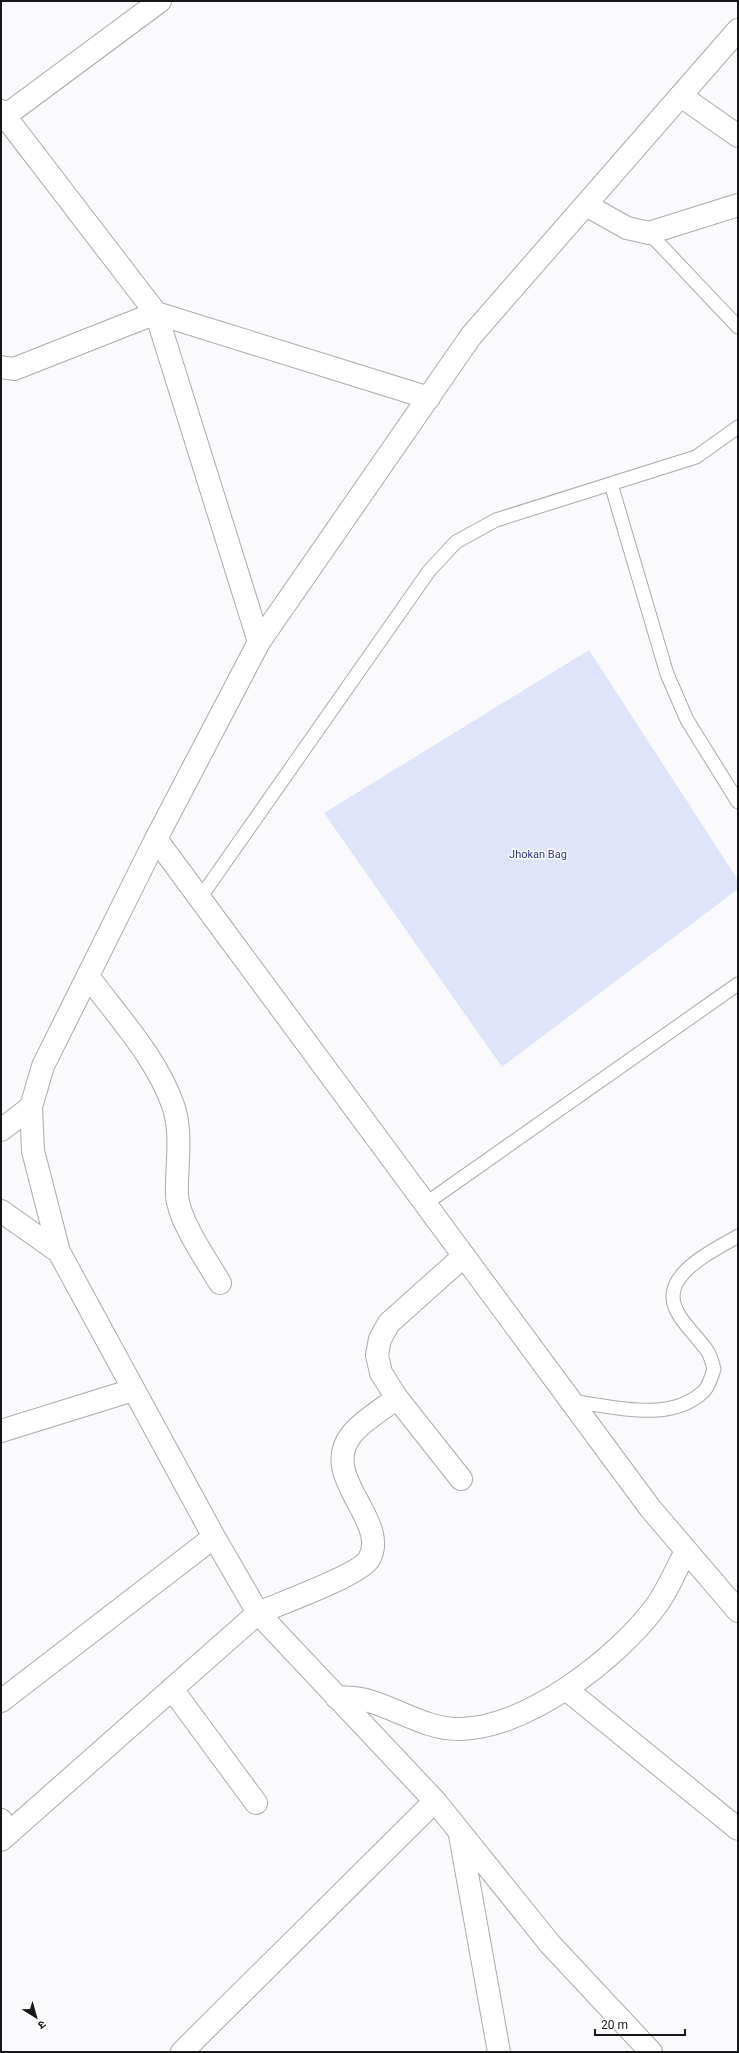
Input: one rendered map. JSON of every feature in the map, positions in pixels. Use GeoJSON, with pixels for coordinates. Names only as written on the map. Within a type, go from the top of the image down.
{"type":"FeatureCollection","features":[{"type":"Feature","properties":{"kind":"street"},"geometry":{"type":"LineString","coordinates":[[160,1],[3,114],[156,313],[259,642]]}},
{"type":"Feature","properties":{"kind":"street"},"geometry":{"type":"LineString","coordinates":[[651,2052],[550,1944],[459,1833],[435,1801],[258,1613],[214,1537],[59,1252],[33,1151],[31,1107],[43,1066],[156,839],[259,642],[471,336],[738,30]]}},
{"type":"Feature","properties":{"kind":"street"},"geometry":{"type":"LineString","coordinates":[[681,96],[738,136]]}},
{"type":"Feature","properties":{"kind":"street"},"geometry":{"type":"LineString","coordinates":[[586,205],[627,228],[649,232],[738,205]]}},
{"type":"Feature","properties":{"kind":"street"},"geometry":{"type":"LineString","coordinates":[[1,368],[14,369],[156,313],[429,398]]}},
{"type":"Feature","properties":{"kind":"street"},"geometry":{"type":"LineString","coordinates":[[156,839],[650,1508],[738,1611]]}},
{"type":"Feature","properties":{"kind":"street"},"geometry":{"type":"LineString","coordinates":[[88,976],[149,1058],[164,1084],[174,1107],[178,1130],[177,1198],[184,1219],[220,1283]]}},
{"type":"Feature","properties":{"kind":"street"},"geometry":{"type":"LineString","coordinates":[[3,1123],[31,1107]]}},
{"type":"Feature","properties":{"kind":"street"},"geometry":{"type":"LineString","coordinates":[[4,1218],[59,1252]]}},
{"type":"Feature","properties":{"kind":"street"},"geometry":{"type":"LineString","coordinates":[[462,1478],[396,1398],[381,1373],[377,1355],[380,1339],[389,1323],[464,1256]]}},
{"type":"Feature","properties":{"kind":"street"},"geometry":{"type":"LineString","coordinates":[[1,1431],[133,1390]]}},
{"type":"Feature","properties":{"kind":"street"},"geometry":{"type":"LineString","coordinates":[[4,1831],[172,1689],[258,1613],[354,1572],[369,1559],[374,1543],[369,1526],[343,1471],[344,1451],[351,1434],[396,1398]]}},
{"type":"Feature","properties":{"kind":"street"},"geometry":{"type":"LineString","coordinates":[[1,1701],[214,1537]]}},
{"type":"Feature","properties":{"kind":"street"},"geometry":{"type":"LineString","coordinates":[[336,1696],[368,1700],[430,1725],[461,1729],[496,1723],[533,1708],[566,1689],[606,1658],[635,1632],[657,1605],[686,1551]]}},
{"type":"Feature","properties":{"kind":"street"},"geometry":{"type":"LineString","coordinates":[[172,1689],[256,1803]]}},
{"type":"Feature","properties":{"kind":"street"},"geometry":{"type":"LineString","coordinates":[[566,1689],[738,1829]]}},
{"type":"Feature","properties":{"kind":"street"},"geometry":{"type":"LineString","coordinates":[[182,2052],[435,1801]]}},
{"type":"Feature","properties":{"kind":"street"},"geometry":{"type":"LineString","coordinates":[[459,1833],[499,2052]]}},
{"type":"Feature","properties":{"kind":"lane"},"geometry":{"type":"LineString","coordinates":[[649,232],[738,327]]}},
{"type":"Feature","properties":{"kind":"lane"},"geometry":{"type":"LineString","coordinates":[[200,898],[429,571],[456,542],[496,520],[696,457],[738,427]]}},
{"type":"Feature","properties":{"kind":"lane"},"geometry":{"type":"LineString","coordinates":[[611,484],[667,674],[687,720],[738,802]]}},
{"type":"Feature","properties":{"kind":"lane"},"geometry":{"type":"LineString","coordinates":[[425,1204],[738,984]]}},
{"type":"Feature","properties":{"kind":"lane"},"geometry":{"type":"LineString","coordinates":[[570,1401],[654,1412],[685,1404],[705,1390],[714,1369],[708,1352],[680,1317],[672,1299],[676,1281],[692,1264],[738,1236]]}},
{"type":"Feature","properties":{"kind":"green space","name":"Jhokan Bag"},"geometry":{"type":"Polygon","coordinates":[[[589,650],[738,880],[738,889],[502,1067],[324,813],[589,650]]]}}]}
